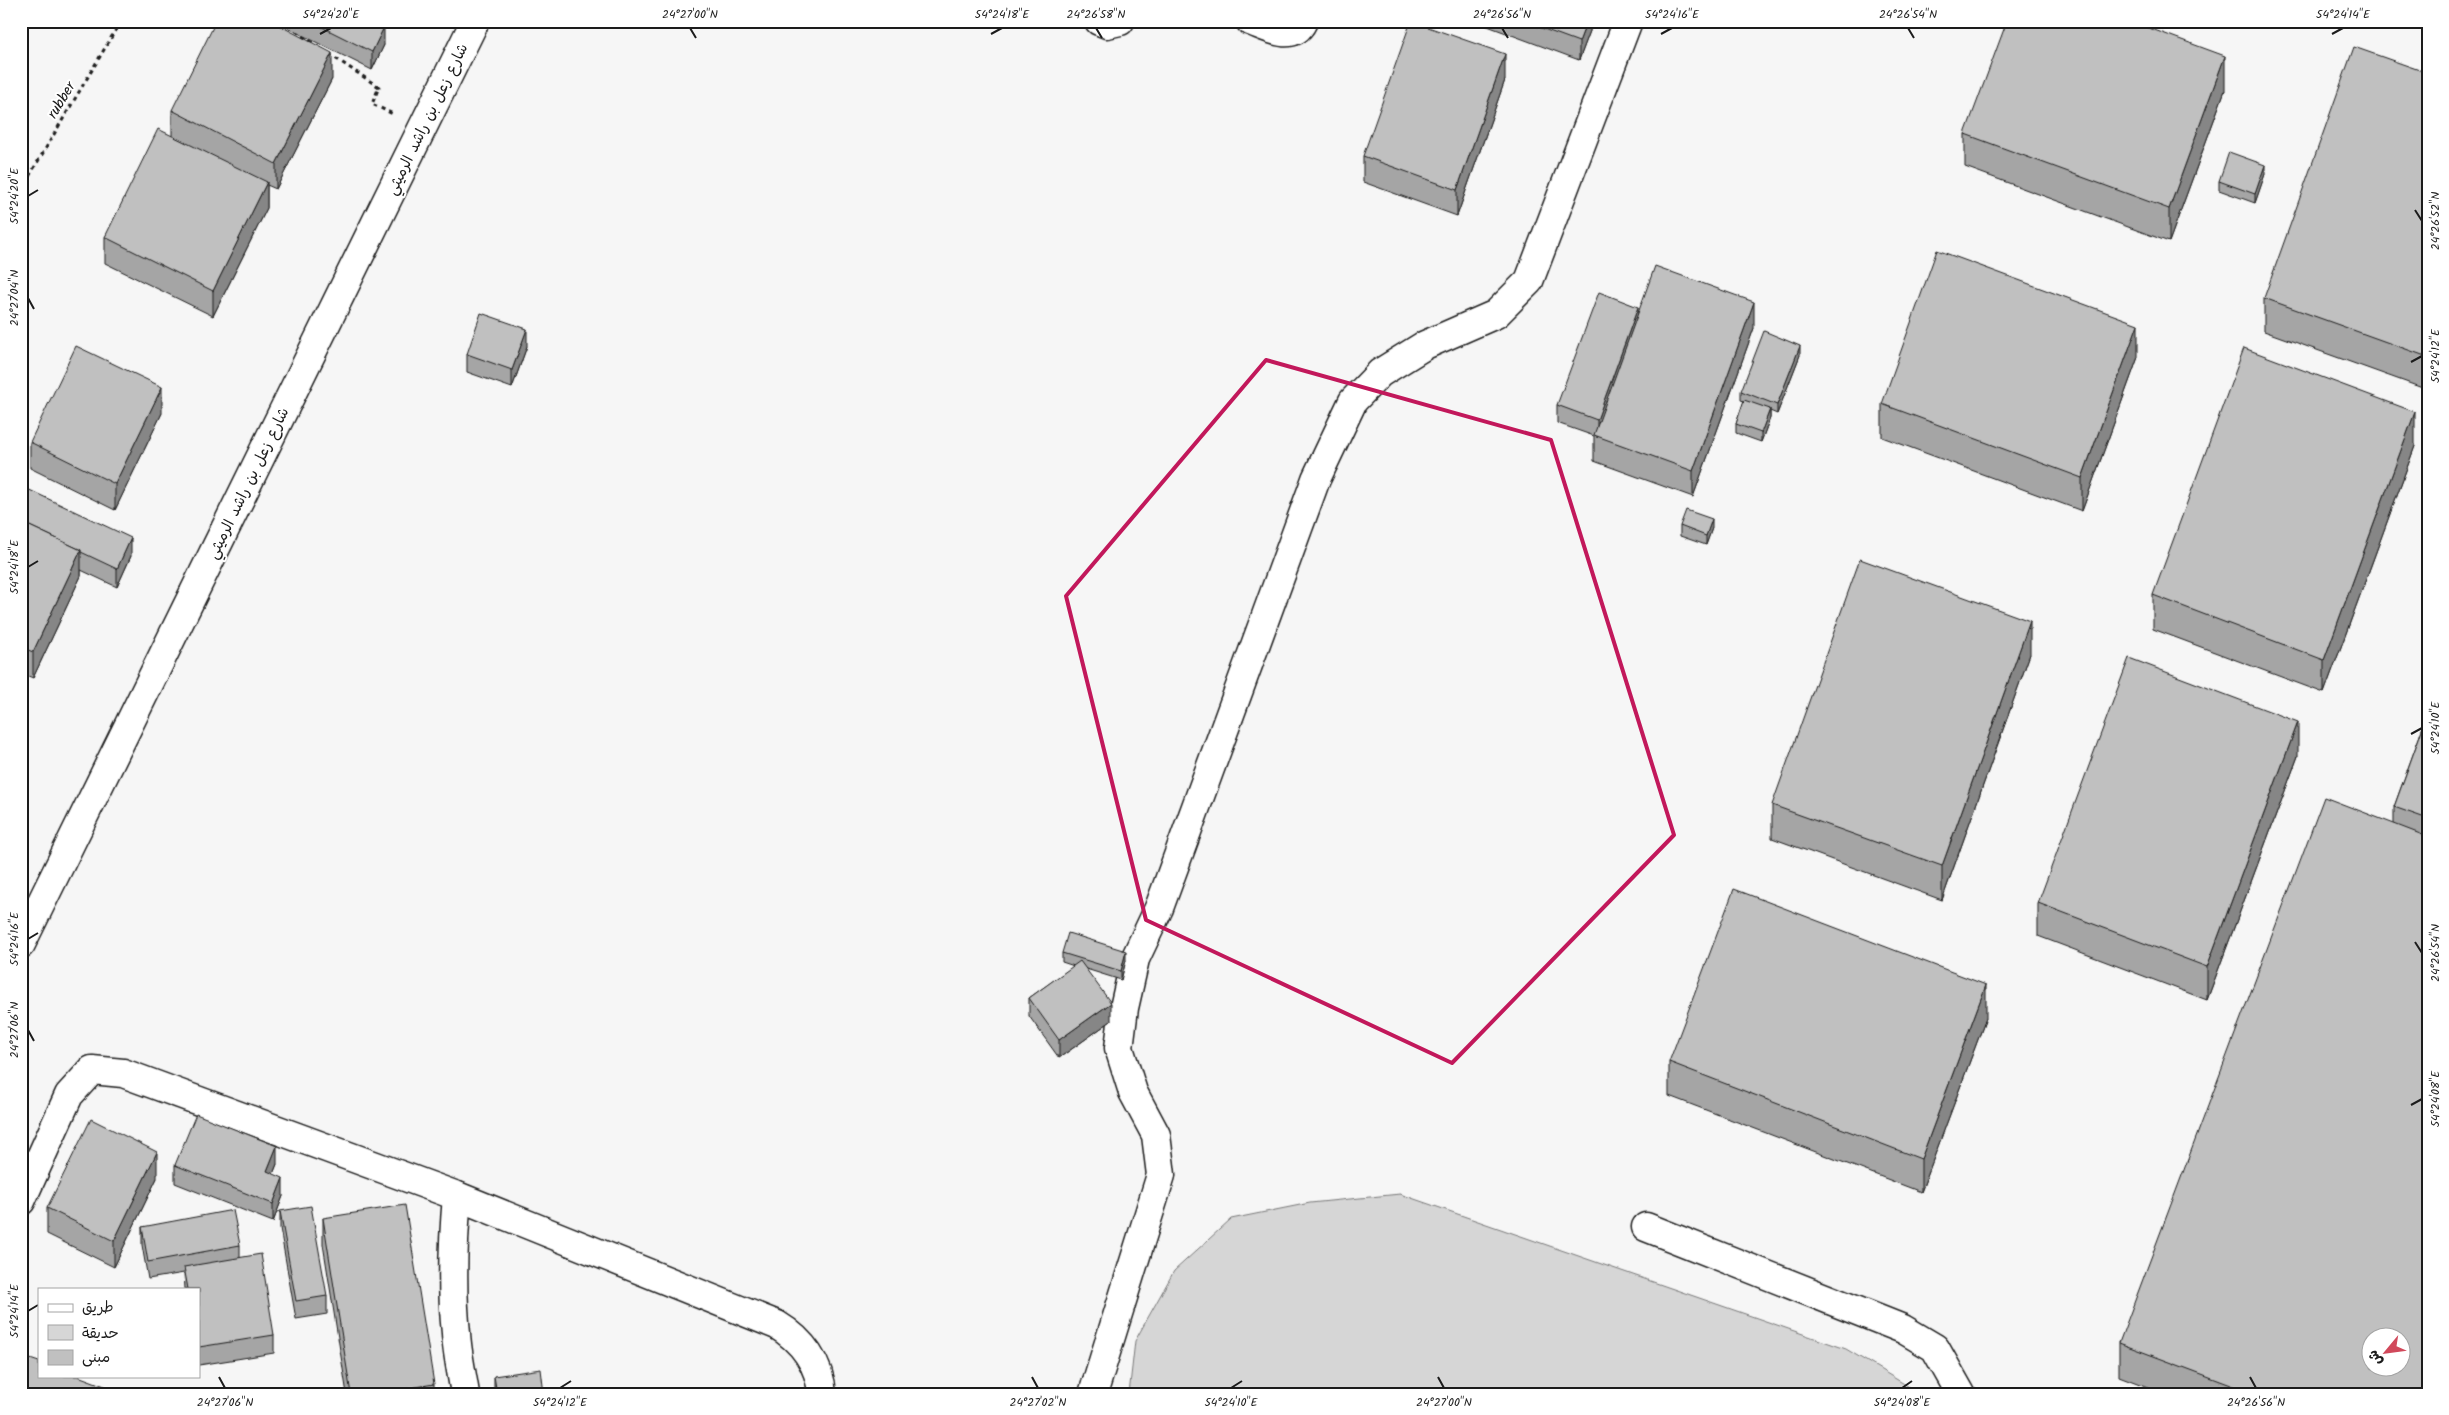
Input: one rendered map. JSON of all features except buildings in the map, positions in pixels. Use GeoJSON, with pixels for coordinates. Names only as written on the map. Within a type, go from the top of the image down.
{"type":"FeatureCollection","features":[{"type":"Feature","properties":{"kind":"street","name":"شارع زعل بن راشد الرميثي"},"geometry":{"type":"LineString","coordinates":[[21,944],[475,21]]}},
{"type":"Feature","properties":{"kind":"street"},"geometry":{"type":"LineString","coordinates":[[1099,21],[1107,24],[1120,21]]}},
{"type":"Feature","properties":{"kind":"street"},"geometry":{"type":"LineString","coordinates":[[1250,21],[1290,34],[1297,31],[1303,21]]}},
{"type":"Feature","properties":{"kind":"street"},"geometry":{"type":"LineString","coordinates":[[1093,1394],[1161,1175],[1156,1136],[1133,1092],[1119,1048],[1124,1008],[1135,959],[1159,908],[1316,480],[1353,401],[1380,373],[1425,345],[1496,314],[1529,281],[1628,21]]}},
{"type":"Feature","properties":{"kind":"street"},"geometry":{"type":"LineString","coordinates":[[21,1200],[69,1095],[92,1070],[123,1073],[456,1196],[777,1325],[793,1334],[806,1349],[815,1367],[822,1394]]}},
{"type":"Feature","properties":{"kind":"street"},"geometry":{"type":"LineString","coordinates":[[456,1196],[453,1296],[456,1335],[465,1394]]}},
{"type":"Feature","properties":{"kind":"street"},"geometry":{"type":"LineString","coordinates":[[1646,1227],[1902,1329],[1935,1348],[1962,1394]]}},
{"type":"Feature","properties":{"kind":"path","name":"rubber"},"geometry":{"type":"LineString","coordinates":[[21,190],[121,21]]}},
{"type":"Feature","properties":{"kind":"path"},"geometry":{"type":"LineString","coordinates":[[288,27],[379,87],[372,104],[423,128]]}},
{"type":"Feature","properties":{"kind":"highlighted area"},"geometry":{"type":"Polygon","coordinates":[[[1266,360],[1551,440],[1674,835],[1452,1063],[1146,920],[1066,596],[1266,360]]]}},
{"type":"Feature","properties":{"kind":"green space"},"geometry":{"type":"Polygon","coordinates":[[[1400,1194],[1846,1349],[1921,1394],[1129,1394],[1135,1341],[1174,1271],[1231,1219],[1310,1203],[1400,1194]]]}}]}
